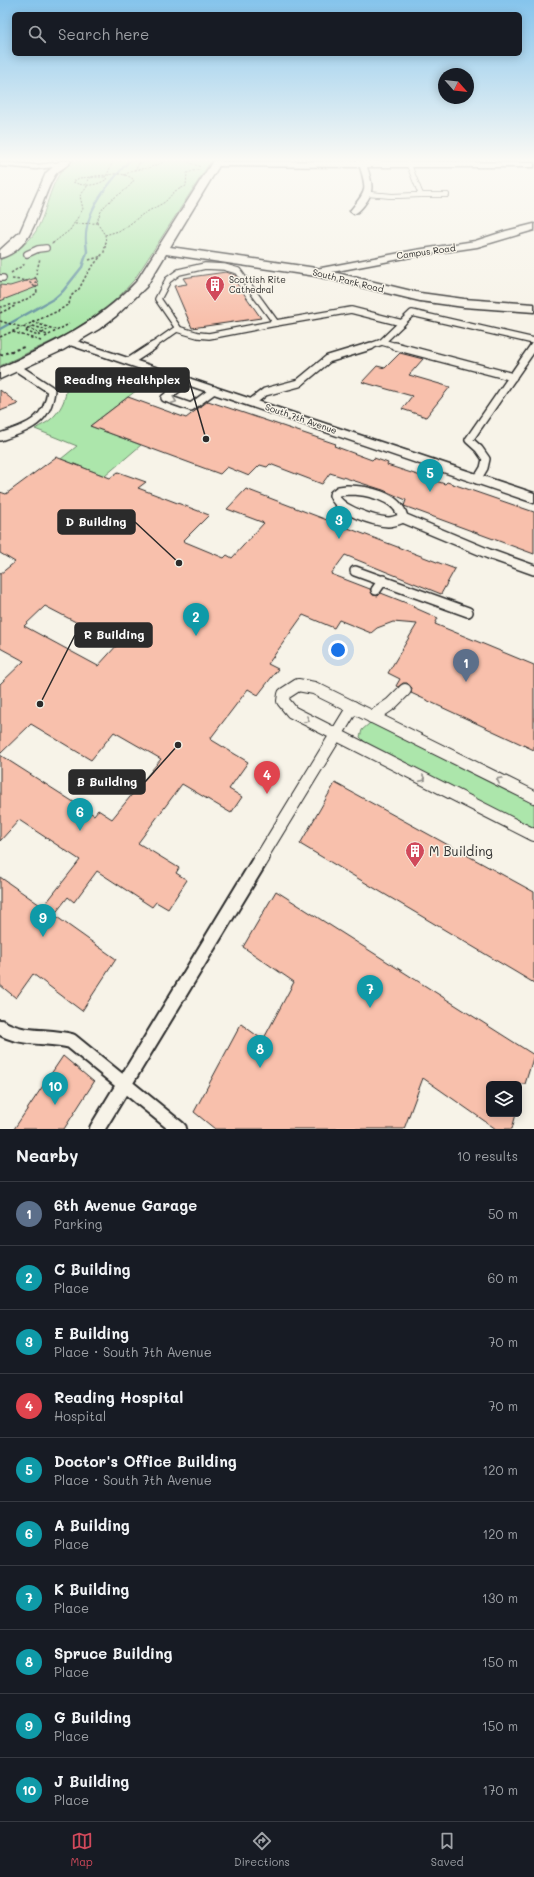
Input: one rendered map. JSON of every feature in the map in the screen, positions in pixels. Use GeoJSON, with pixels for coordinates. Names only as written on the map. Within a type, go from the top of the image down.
{"type":"FeatureCollection","features":[{"type":"Feature","properties":{"kind":"street"},"geometry":{"type":"LineString","coordinates":[[0,254],[7,251],[25,233],[33,214]]}},
{"type":"Feature","properties":{"kind":"street"},"geometry":{"type":"LineString","coordinates":[[0,374],[16,367],[62,334],[106,318],[141,284],[185,214]]}},
{"type":"Feature","properties":{"kind":"street","name":"Campus Road"},"geometry":{"type":"LineString","coordinates":[[316,272],[416,253],[477,244],[509,233],[534,227]]}},
{"type":"Feature","properties":{"kind":"street","name":"South Park Road"},"geometry":{"type":"LineString","coordinates":[[162,250],[316,272],[420,297],[464,303],[534,308]]}},
{"type":"Feature","properties":{"kind":"street","name":"South 7th Avenue"},"geometry":{"type":"LineString","coordinates":[[62,334],[130,361],[534,498]]}},
{"type":"Feature","properties":{"kind":"lane"},"geometry":{"type":"LineString","coordinates":[[27,254],[38,249],[46,248]]}},
{"type":"Feature","properties":{"kind":"lane"},"geometry":{"type":"LineString","coordinates":[[177,329],[175,322],[158,299],[163,288],[173,275],[180,272],[214,266],[231,267],[238,271],[276,323]]}},
{"type":"Feature","properties":{"kind":"lane"},"geometry":{"type":"LineString","coordinates":[[177,329],[198,335],[209,336],[351,310],[402,323]]}},
{"type":"Feature","properties":{"kind":"lane"},"geometry":{"type":"LineString","coordinates":[[252,402],[265,392],[305,379],[318,366],[328,359],[382,342],[412,313],[534,346],[469,440],[479,449],[486,459],[484,468],[477,479]]}},
{"type":"Feature","properties":{"kind":"lane"},"geometry":{"type":"LineString","coordinates":[[130,361],[177,329]]}},
{"type":"Feature","properties":{"kind":"lane"},"geometry":{"type":"LineString","coordinates":[[382,342],[513,377]]}},
{"type":"Feature","properties":{"kind":"lane"},"geometry":{"type":"LineString","coordinates":[[0,438],[35,422],[47,411],[50,402],[51,390],[16,367]]}},
{"type":"Feature","properties":{"kind":"lane"},"geometry":{"type":"LineString","coordinates":[[188,381],[165,398],[191,407],[214,390]]}},
{"type":"Feature","properties":{"kind":"lane"},"geometry":{"type":"LineString","coordinates":[[403,518],[402,510],[396,505],[365,492],[352,489],[343,490],[334,495],[335,500],[339,504],[375,519],[395,522],[403,518],[489,554],[534,570]]}},
{"type":"Feature","properties":{"kind":"lane"},"geometry":{"type":"LineString","coordinates":[[355,571],[468,612]]}},
{"type":"Feature","properties":{"kind":"lane"},"geometry":{"type":"LineString","coordinates":[[376,590],[383,580]]}},
{"type":"Feature","properties":{"kind":"lane"},"geometry":{"type":"LineString","coordinates":[[534,797],[306,685],[298,685],[284,694],[283,701],[292,712],[534,835]]}},
{"type":"Feature","properties":{"kind":"lane"},"geometry":{"type":"LineString","coordinates":[[372,717],[405,690]]}},
{"type":"Feature","properties":{"kind":"lane"},"geometry":{"type":"LineString","coordinates":[[97,1129],[353,707]]}},
{"type":"Feature","properties":{"kind":"lane"},"geometry":{"type":"LineString","coordinates":[[0,1027],[8,1032],[57,1037],[71,1041],[179,1129]]}},
{"type":"Feature","properties":{"kind":"path"},"geometry":{"type":"LineString","coordinates":[[80,214],[74,224],[97,224]]}},
{"type":"Feature","properties":{"kind":"path"},"geometry":{"type":"LineString","coordinates":[[0,337],[64,308],[69,304],[71,296],[79,289],[88,272],[103,256],[106,245],[105,234],[97,224],[98,214]]}},
{"type":"Feature","properties":{"kind":"path"},"geometry":{"type":"LineString","coordinates":[[105,234],[122,230],[144,214]]}},
{"type":"Feature","properties":{"kind":"path"},"geometry":{"type":"LineString","coordinates":[[35,257],[42,253]]}},
{"type":"Feature","properties":{"kind":"path"},"geometry":{"type":"LineString","coordinates":[[88,260],[103,256]]}},
{"type":"Feature","properties":{"kind":"path"},"geometry":{"type":"LineString","coordinates":[[4,278],[29,261]]}},
{"type":"Feature","properties":{"kind":"path"},"geometry":{"type":"LineString","coordinates":[[0,313],[30,299],[37,293],[33,284],[25,280],[4,278]]}},
{"type":"Feature","properties":{"kind":"path"},"geometry":{"type":"LineString","coordinates":[[0,307],[19,304]]}},
{"type":"Feature","properties":{"kind":"path"},"geometry":{"type":"LineString","coordinates":[[1,321],[49,335]]}},
{"type":"Feature","properties":{"kind":"path"},"geometry":{"type":"LineString","coordinates":[[31,322],[45,326],[62,334],[69,324]]}},
{"type":"Feature","properties":{"kind":"path"},"geometry":{"type":"LineString","coordinates":[[33,326],[40,328],[47,330],[38,336],[24,331],[33,326]]}},
{"type":"Feature","properties":{"kind":"path"},"geometry":{"type":"LineString","coordinates":[[27,336],[45,326]]}},
{"type":"Feature","properties":{"kind":"path"},"geometry":{"type":"LineString","coordinates":[[13,332],[41,341]]}},
{"type":"Feature","properties":{"kind":"path"},"geometry":{"type":"LineString","coordinates":[[0,355],[29,346]]}},
{"type":"Feature","properties":{"kind":"green space"},"geometry":{"type":"Polygon","coordinates":[[[43,214],[177,214],[134,280],[116,300],[67,334],[0,366],[0,260],[20,248],[29,240],[33,236],[43,214]]]}},
{"type":"Feature","properties":{"kind":"green space"},"geometry":{"type":"Polygon","coordinates":[[[64,369],[75,372],[80,370],[137,390],[90,426],[141,445],[105,476],[61,459],[77,446],[35,429],[48,422],[56,414],[63,402],[66,389],[65,383],[63,377],[58,372],[64,369]]]}},
{"type":"Feature","properties":{"kind":"green space"},"geometry":{"type":"Polygon","coordinates":[[[370,723],[379,725],[534,804],[534,829],[367,744],[360,737],[362,730],[370,723]]]}},
{"type":"Feature","properties":{"kind":"building","name":"Scottish Rite Cathedral"},"geometry":{"type":"Polygon","coordinates":[[[226,272],[235,275],[238,278],[235,281],[261,318],[192,328],[174,286],[187,284],[183,278],[226,272]]]}},
{"type":"Feature","properties":{"kind":"building"},"geometry":{"type":"Polygon","coordinates":[[[36,278],[39,286],[0,301],[0,285],[10,286],[36,278]]]}},
{"type":"Feature","properties":{"kind":"building"},"geometry":{"type":"Polygon","coordinates":[[[400,353],[423,359],[409,375],[450,387],[426,417],[402,409],[412,396],[362,382],[377,366],[385,368],[400,353]]]}},
{"type":"Feature","properties":{"kind":"building"},"geometry":{"type":"Polygon","coordinates":[[[0,390],[18,404],[0,411],[0,390]]]}},
{"type":"Feature","properties":{"kind":"building"},"geometry":{"type":"Polygon","coordinates":[[[128,397],[186,418],[208,401],[336,444],[334,446],[372,460],[374,458],[388,463],[387,465],[445,484],[447,482],[534,512],[534,554],[404,506],[406,500],[383,490],[330,473],[322,484],[270,464],[267,467],[260,465],[249,476],[227,467],[220,474],[90,426],[128,397]]]}},
{"type":"Feature","properties":{"kind":"building"},"geometry":{"type":"Polygon","coordinates":[[[56,457],[110,478],[118,472],[146,482],[138,488],[209,515],[183,541],[224,558],[227,555],[232,558],[264,523],[227,509],[246,489],[455,569],[441,594],[345,555],[331,574],[370,589],[373,595],[378,596],[381,593],[414,606],[413,607],[438,618],[435,624],[534,665],[534,750],[411,693],[412,688],[407,683],[403,683],[398,687],[396,686],[400,679],[388,673],[417,624],[393,622],[377,628],[371,633],[339,620],[334,628],[303,615],[268,664],[278,669],[258,695],[248,689],[210,739],[248,762],[229,789],[242,797],[231,813],[182,784],[138,843],[179,868],[176,873],[187,880],[168,909],[156,902],[152,907],[97,871],[74,902],[68,897],[54,915],[116,959],[82,1011],[33,974],[16,998],[0,985],[0,877],[43,907],[80,860],[19,820],[0,841],[0,755],[94,815],[98,810],[112,819],[161,759],[114,732],[91,760],[31,724],[0,754],[0,684],[24,661],[0,648],[0,574],[15,562],[0,553],[0,492],[6,494],[56,457]],[[45,606],[24,626],[98,666],[118,644],[45,606]]]}},
{"type":"Feature","properties":{"kind":"building","name":"M Building"},"geometry":{"type":"Polygon","coordinates":[[[335,783],[534,892],[534,983],[300,844],[335,783]]]}},
{"type":"Feature","properties":{"kind":"building"},"geometry":{"type":"Polygon","coordinates":[[[276,891],[534,1055],[525,1084],[522,1084],[522,1081],[486,1081],[486,1117],[515,1117],[512,1129],[496,1129],[423,1078],[404,1129],[215,1129],[194,1112],[241,1024],[263,1040],[294,982],[243,947],[276,891]]]}},
{"type":"Feature","properties":{"kind":"building"},"geometry":{"type":"Polygon","coordinates":[[[63,1056],[94,1082],[64,1129],[14,1129],[63,1056]]]}},
{"type":"Feature","properties":{"kind":"waterway"},"geometry":{"type":"LineString","coordinates":[[86,242],[86,231],[91,214]]}},
{"type":"Feature","properties":{"kind":"waterway"},"geometry":{"type":"LineString","coordinates":[[0,329],[55,298],[63,291],[82,267],[87,252],[86,242]]}},
{"type":"Feature","properties":{"kind":"place","name":"Scottish Rite Cathedral"},"geometry":{"type":"Point","coordinates":[215,302]}},
{"type":"Feature","properties":{"kind":"place","name":"Reading Healthplex"},"geometry":{"type":"Point","coordinates":[206,439]}},
{"type":"Feature","properties":{"kind":"place","name":"Doctor's Office Building"},"geometry":{"type":"Point","coordinates":[430,492]}},
{"type":"Feature","properties":{"kind":"place","name":"E Building"},"geometry":{"type":"Point","coordinates":[339,539]}},
{"type":"Feature","properties":{"kind":"place","name":"D Building"},"geometry":{"type":"Point","coordinates":[179,563]}},
{"type":"Feature","properties":{"kind":"place","name":"C Building"},"geometry":{"type":"Point","coordinates":[196,636]}},
{"type":"Feature","properties":{"kind":"place","name":"6th Avenue Garage"},"geometry":{"type":"Point","coordinates":[466,682]}},
{"type":"Feature","properties":{"kind":"place","name":"R Building"},"geometry":{"type":"Point","coordinates":[40,704]}},
{"type":"Feature","properties":{"kind":"place","name":"B Building"},"geometry":{"type":"Point","coordinates":[178,745]}},
{"type":"Feature","properties":{"kind":"place","name":"Reading Hospital"},"geometry":{"type":"Point","coordinates":[267,794]}},
{"type":"Feature","properties":{"kind":"place","name":"A Building"},"geometry":{"type":"Point","coordinates":[80,831]}},
{"type":"Feature","properties":{"kind":"place","name":"M Building"},"geometry":{"type":"Point","coordinates":[415,868]}},
{"type":"Feature","properties":{"kind":"place","name":"G Building"},"geometry":{"type":"Point","coordinates":[43,937]}},
{"type":"Feature","properties":{"kind":"place","name":"K Building"},"geometry":{"type":"Point","coordinates":[370,1008]}},
{"type":"Feature","properties":{"kind":"place","name":"Spruce Building"},"geometry":{"type":"Point","coordinates":[260,1068]}},
{"type":"Feature","properties":{"kind":"place","name":"J Building"},"geometry":{"type":"Point","coordinates":[55,1105]}}]}
